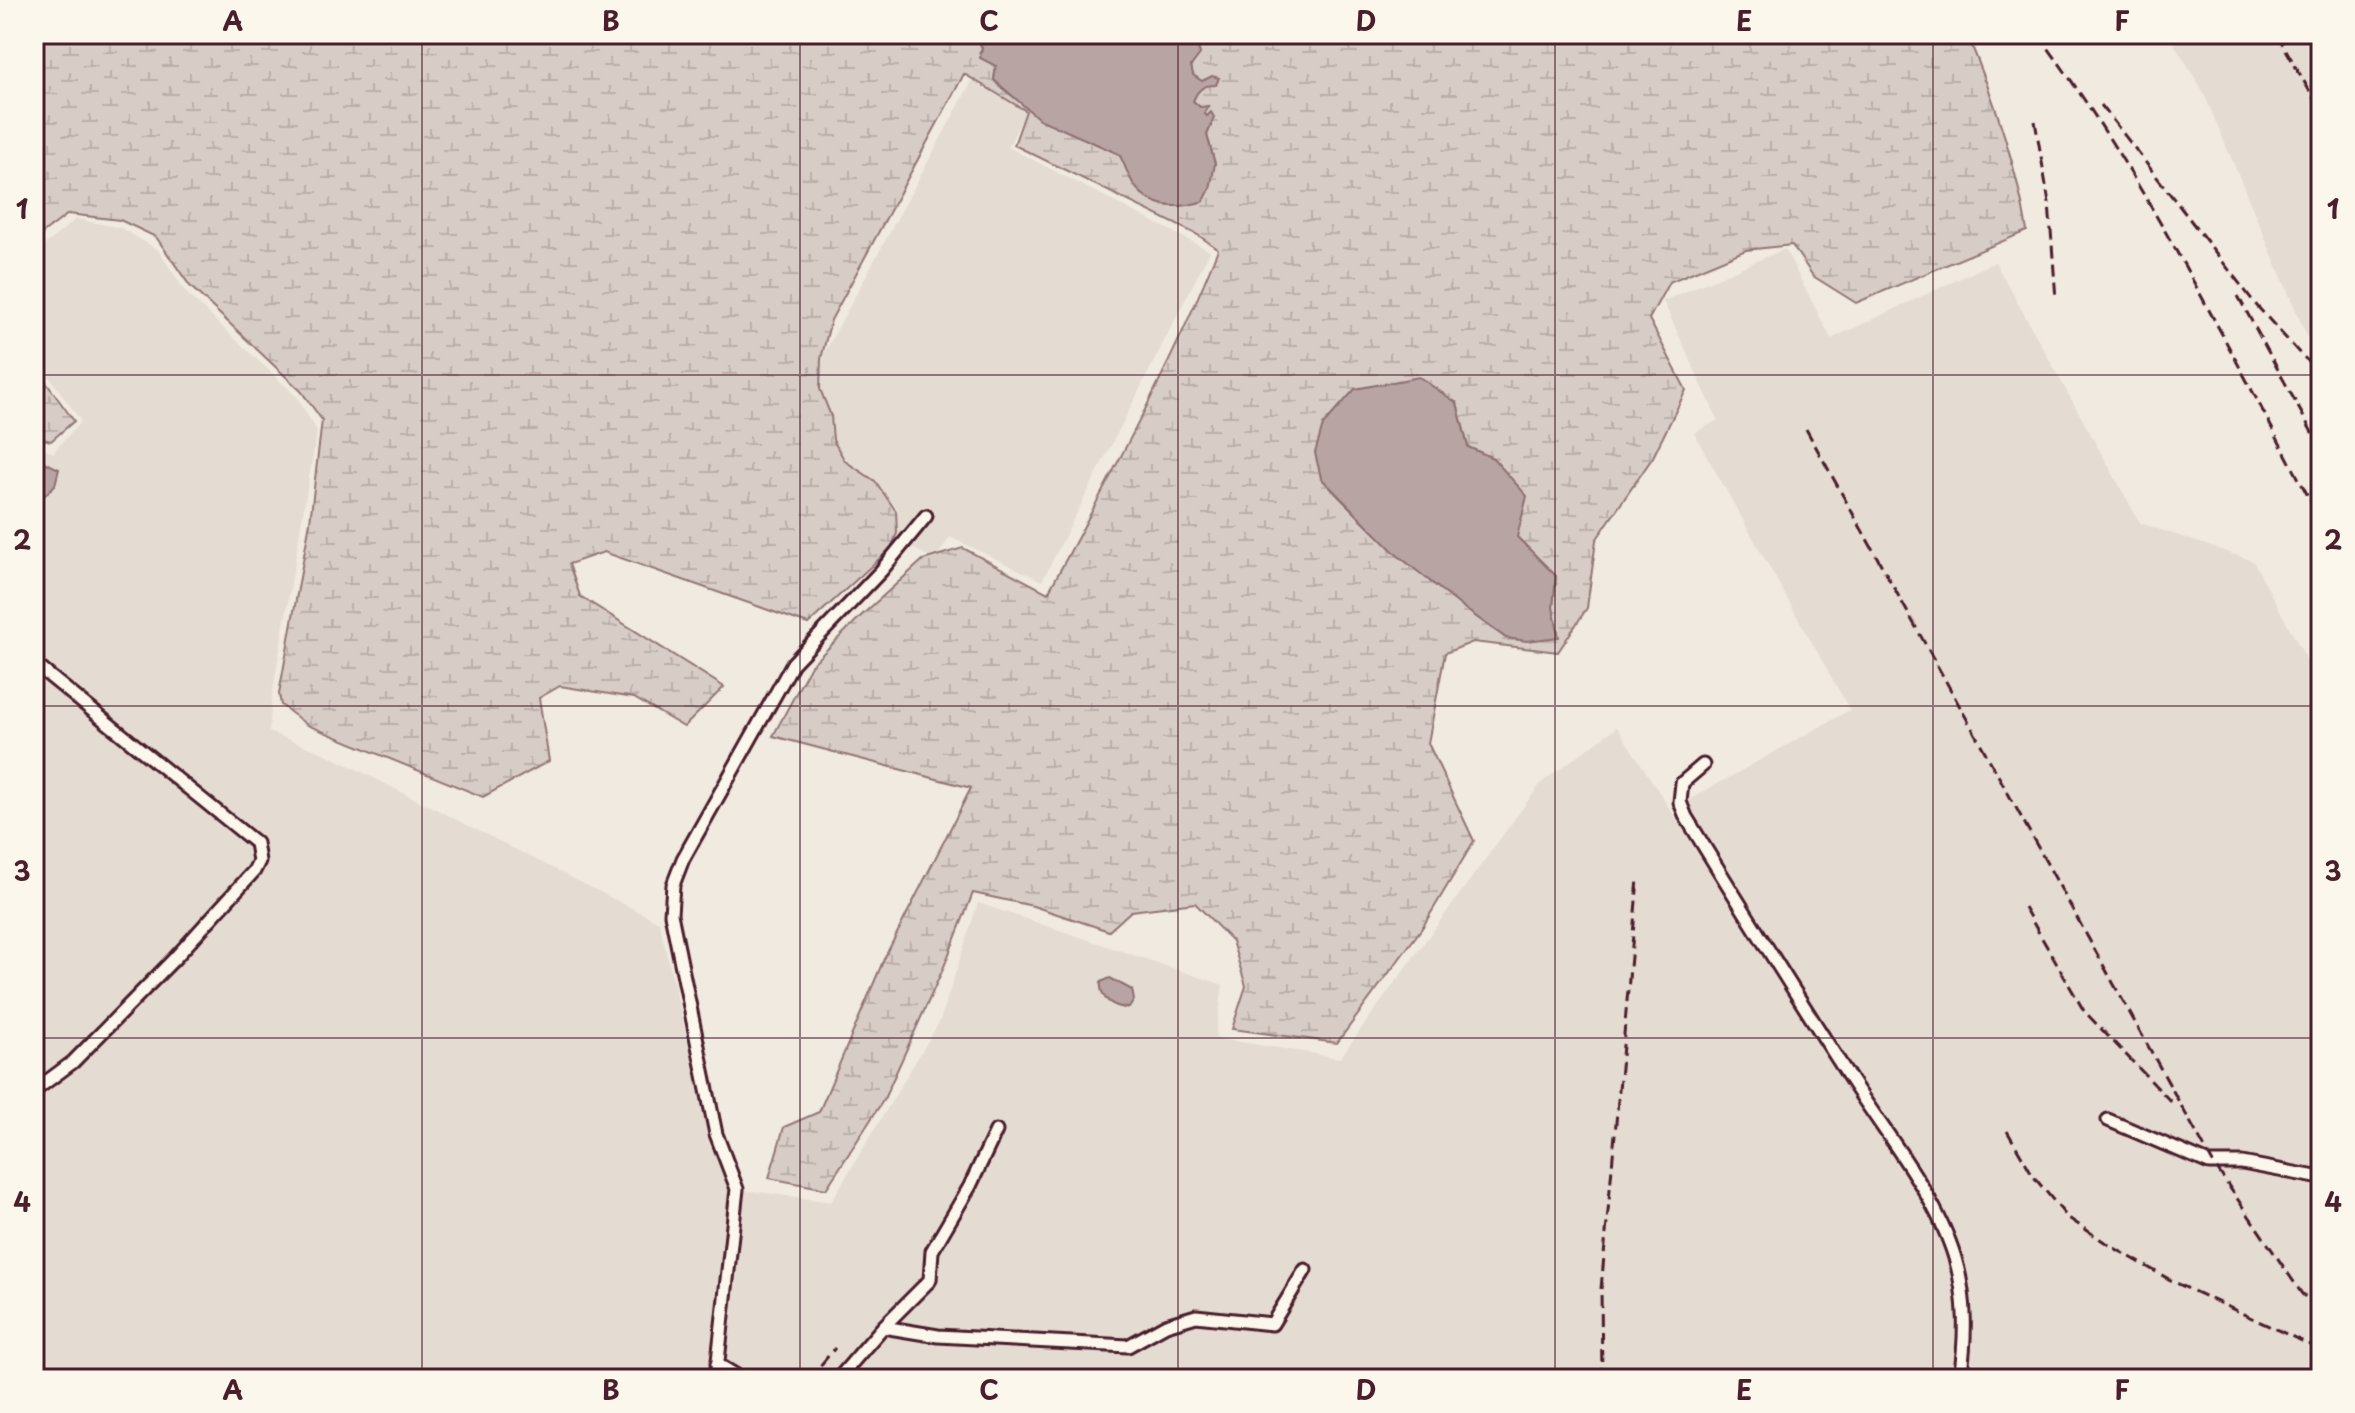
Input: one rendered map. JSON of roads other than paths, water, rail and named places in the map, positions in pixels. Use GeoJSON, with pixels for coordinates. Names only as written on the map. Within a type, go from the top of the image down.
{"type":"FeatureCollection","features":[{"type":"Feature","properties":{"kind":"street"},"geometry":{"type":"LineString","coordinates":[[716,1379],[737,1189],[716,1134],[671,914],[673,885],[683,859],[724,783],[793,663],[881,571],[926,516]]}},
{"type":"Feature","properties":{"kind":"street"},"geometry":{"type":"LineString","coordinates":[[34,1091],[73,1062],[175,958],[254,871],[260,852],[256,843],[41,669]]}},
{"type":"Feature","properties":{"kind":"street"},"geometry":{"type":"LineString","coordinates":[[1703,765],[1682,783],[1680,802],[1686,817],[1797,997],[1940,1217],[1956,1260],[1965,1308],[1965,1343],[1960,1379]]}},
{"type":"Feature","properties":{"kind":"street"},"geometry":{"type":"LineString","coordinates":[[2108,1120],[2209,1163],[2242,1163],[2321,1178]]}},
{"type":"Feature","properties":{"kind":"street"},"geometry":{"type":"LineString","coordinates":[[838,1379],[883,1327],[930,1280],[932,1251],[970,1186],[996,1131]]}},
{"type":"Feature","properties":{"kind":"street"},"geometry":{"type":"LineString","coordinates":[[883,1327],[938,1336],[1128,1346],[1166,1325],[1196,1316],[1272,1324],[1305,1270]]}},
{"type":"Feature","properties":{"kind":"street"},"geometry":{"type":"LineString","coordinates":[[717,1364],[742,1379]]}},
{"type":"Feature","properties":{"kind":"railway"},"geometry":{"type":"LineString","coordinates":[[2038,34],[2079,92],[2153,211],[2321,520]]}},
{"type":"Feature","properties":{"kind":"railway"},"geometry":{"type":"LineString","coordinates":[[2277,34],[2321,111]]}},
{"type":"Feature","properties":{"kind":"railway"},"geometry":{"type":"LineString","coordinates":[[2101,105],[2257,306],[2302,356],[2321,371]]}},
{"type":"Feature","properties":{"kind":"railway"},"geometry":{"type":"LineString","coordinates":[[2035,121],[2049,203],[2056,299]]}},
{"type":"Feature","properties":{"kind":"railway"},"geometry":{"type":"LineString","coordinates":[[2238,296],[2321,449]]}},
{"type":"Feature","properties":{"kind":"railway"},"geometry":{"type":"LineString","coordinates":[[1806,429],[2213,1163],[2302,1294],[2321,1312]]}},
{"type":"Feature","properties":{"kind":"railway"},"geometry":{"type":"LineString","coordinates":[[1602,1379],[1601,1289],[1638,879]]}},
{"type":"Feature","properties":{"kind":"railway"},"geometry":{"type":"LineString","coordinates":[[2024,907],[2084,1011],[2175,1106]]}},
{"type":"Feature","properties":{"kind":"railway"},"geometry":{"type":"LineString","coordinates":[[2007,1131],[2034,1177],[2067,1217],[2174,1282],[2321,1350]]}},
{"type":"Feature","properties":{"kind":"railway"},"geometry":{"type":"LineString","coordinates":[[809,1379],[835,1348]]}}]}
